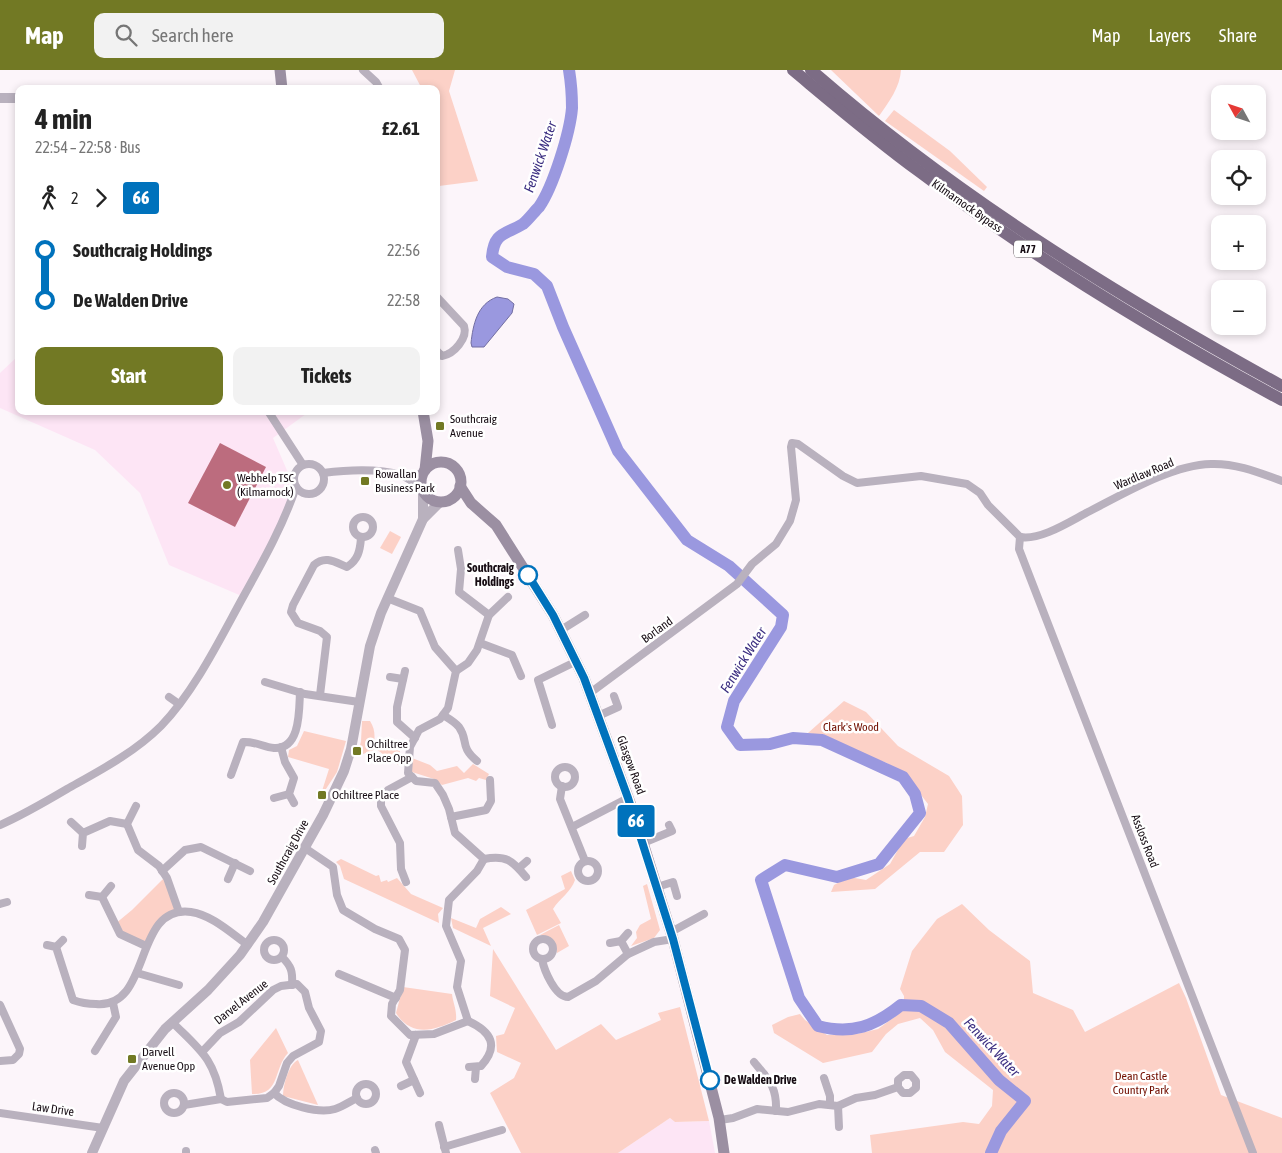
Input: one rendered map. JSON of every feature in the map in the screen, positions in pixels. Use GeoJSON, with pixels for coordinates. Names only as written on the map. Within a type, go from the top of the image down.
{"type":"FeatureCollection","features":[{"type":"Feature","properties":{"kind":"highway","name":"Kilmarnock Bypass"},"geometry":{"type":"LineString","coordinates":[[793,70],[921,173],[1026,247],[1166,336],[1282,400]]}},
{"type":"Feature","properties":{"kind":"highway","name":"Kilmarnock Bypass"},"geometry":{"type":"LineString","coordinates":[[811,70],[934,168],[1049,249],[1181,330],[1282,386]]}},
{"type":"Feature","properties":{"kind":"main road"},"geometry":{"type":"LineString","coordinates":[[280,70],[282,85]]}},
{"type":"Feature","properties":{"kind":"main road"},"geometry":{"type":"LineString","coordinates":[[424,415],[428,442],[422,490],[428,498],[471,503]]}},
{"type":"Feature","properties":{"kind":"main road"},"geometry":{"type":"LineString","coordinates":[[428,442],[442,462]]}},
{"type":"Feature","properties":{"kind":"main road"},"geometry":{"type":"LineString","coordinates":[[424,472],[436,462],[451,465],[457,470],[460,486],[457,493],[445,500]]}},
{"type":"Feature","properties":{"kind":"main road","name":"Glasgow Road"},"geometry":{"type":"LineString","coordinates":[[460,486],[471,503],[496,525],[561,630],[590,692],[643,842],[672,935],[720,1120],[724,1153]]}},
{"type":"Feature","properties":{"kind":"street"},"geometry":{"type":"LineString","coordinates":[[363,70],[378,85]]}},
{"type":"Feature","properties":{"kind":"street"},"geometry":{"type":"LineString","coordinates":[[0,98],[15,98]]}},
{"type":"Feature","properties":{"kind":"street"},"geometry":{"type":"LineString","coordinates":[[440,300],[464,326],[466,331],[464,337],[452,352],[442,356],[440,354]]}},
{"type":"Feature","properties":{"kind":"street"},"geometry":{"type":"LineString","coordinates":[[271,415],[303,465]]}},
{"type":"Feature","properties":{"kind":"street","name":"Borland"},"geometry":{"type":"LineString","coordinates":[[590,692],[737,584],[752,564],[776,544],[790,522],[796,500],[792,442],[843,476],[857,483],[921,476],[967,484],[980,493],[988,505],[1020,537]]}},
{"type":"Feature","properties":{"kind":"street"},"geometry":{"type":"LineString","coordinates":[[313,464],[323,473],[322,485],[314,492],[303,492],[294,482],[295,472],[303,465],[313,464]]}},
{"type":"Feature","properties":{"kind":"street","name":"Wardlaw Road"},"geometry":{"type":"LineString","coordinates":[[1020,537],[1036,536],[1056,529],[1140,486],[1193,466],[1211,464],[1232,466],[1282,481]]}},
{"type":"Feature","properties":{"kind":"street"},"geometry":{"type":"LineString","coordinates":[[323,473],[340,470],[386,472],[403,476],[422,490]]}},
{"type":"Feature","properties":{"kind":"street"},"geometry":{"type":"LineString","coordinates":[[403,476],[424,472]]}},
{"type":"Feature","properties":{"kind":"street"},"geometry":{"type":"LineString","coordinates":[[0,825],[125,755],[161,726],[179,704],[222,636],[254,579],[291,502],[296,486]]}},
{"type":"Feature","properties":{"kind":"street","name":"Southcraig Drive"},"geometry":{"type":"LineString","coordinates":[[422,490],[423,519]]}},
{"type":"Feature","properties":{"kind":"street","name":"Southcraig Drive"},"geometry":{"type":"LineString","coordinates":[[92,1153],[124,1081],[172,1022],[214,984],[248,945],[305,848],[344,771],[354,736],[370,646],[387,598],[423,519],[445,500]]}},
{"type":"Feature","properties":{"kind":"street","name":"Assloss Road"},"geometry":{"type":"LineString","coordinates":[[1020,537],[1019,549],[1253,1153]]}},
{"type":"Feature","properties":{"kind":"street"},"geometry":{"type":"LineString","coordinates":[[320,695],[327,637],[320,631],[298,623],[292,612],[293,605],[314,565],[319,560],[329,559],[347,567],[354,562],[360,550],[361,538]]}},
{"type":"Feature","properties":{"kind":"street"},"geometry":{"type":"LineString","coordinates":[[458,550],[460,569],[459,592],[489,615]]}},
{"type":"Feature","properties":{"kind":"street"},"geometry":{"type":"LineString","coordinates":[[387,598],[420,611],[435,646],[456,672]]}},
{"type":"Feature","properties":{"kind":"street"},"geometry":{"type":"LineString","coordinates":[[508,598],[489,615],[480,643],[468,662],[456,672],[448,708],[440,719],[419,730],[410,747],[408,772],[416,781],[435,783],[443,795],[455,833],[484,859],[502,858],[514,862],[526,877]]}},
{"type":"Feature","properties":{"kind":"street"},"geometry":{"type":"LineString","coordinates":[[561,630],[585,615]]}},
{"type":"Feature","properties":{"kind":"street"},"geometry":{"type":"LineString","coordinates":[[480,643],[512,655],[521,676]]}},
{"type":"Feature","properties":{"kind":"street"},"geometry":{"type":"LineString","coordinates":[[552,725],[538,680],[577,662]]}},
{"type":"Feature","properties":{"kind":"street"},"geometry":{"type":"LineString","coordinates":[[390,677],[404,675],[397,708],[398,722],[415,738]]}},
{"type":"Feature","properties":{"kind":"street"},"geometry":{"type":"LineString","coordinates":[[265,682],[300,692],[360,702]]}},
{"type":"Feature","properties":{"kind":"street"},"geometry":{"type":"LineString","coordinates":[[231,775],[243,742],[252,741],[274,748],[285,746],[293,737],[298,724],[300,692]]}},
{"type":"Feature","properties":{"kind":"street"},"geometry":{"type":"LineString","coordinates":[[598,716],[618,707],[614,696]]}},
{"type":"Feature","properties":{"kind":"street"},"geometry":{"type":"LineString","coordinates":[[169,697],[179,704]]}},
{"type":"Feature","properties":{"kind":"street"},"geometry":{"type":"LineString","coordinates":[[443,715],[458,724],[463,733],[466,751],[477,761]]}},
{"type":"Feature","properties":{"kind":"street"},"geometry":{"type":"LineString","coordinates":[[281,747],[285,762],[294,778],[289,794],[294,803]]}},
{"type":"Feature","properties":{"kind":"street"},"geometry":{"type":"LineString","coordinates":[[406,882],[401,869],[400,843],[381,806],[381,797],[388,790],[412,777]]}},
{"type":"Feature","properties":{"kind":"street"},"geometry":{"type":"LineString","coordinates":[[451,817],[486,810],[491,801],[490,780]]}},
{"type":"Feature","properties":{"kind":"street"},"geometry":{"type":"LineString","coordinates":[[562,786],[560,799],[585,861]]}},
{"type":"Feature","properties":{"kind":"street"},"geometry":{"type":"LineString","coordinates":[[274,798],[289,794]]}},
{"type":"Feature","properties":{"kind":"street"},"geometry":{"type":"LineString","coordinates":[[572,827],[628,798]]}},
{"type":"Feature","properties":{"kind":"street"},"geometry":{"type":"LineString","coordinates":[[136,806],[127,824],[138,850],[162,871],[171,887],[180,912]]}},
{"type":"Feature","properties":{"kind":"street"},"geometry":{"type":"LineString","coordinates":[[83,832],[110,821],[127,824]]}},
{"type":"Feature","properties":{"kind":"street"},"geometry":{"type":"LineString","coordinates":[[71,822],[83,832]]}},
{"type":"Feature","properties":{"kind":"street"},"geometry":{"type":"LineString","coordinates":[[643,842],[672,831],[669,825]]}},
{"type":"Feature","properties":{"kind":"street"},"geometry":{"type":"LineString","coordinates":[[82,846],[83,832]]}},
{"type":"Feature","properties":{"kind":"street"},"geometry":{"type":"LineString","coordinates":[[162,871],[185,850],[192,847],[201,847],[250,871]]}},
{"type":"Feature","properties":{"kind":"street"},"geometry":{"type":"LineString","coordinates":[[305,848],[333,867],[337,896],[344,910],[376,929],[398,939],[405,950],[400,990],[392,1004],[391,1016],[410,1035],[434,1034],[468,1022]]}},
{"type":"Feature","properties":{"kind":"street"},"geometry":{"type":"LineString","coordinates":[[475,1079],[472,1067],[481,1066],[490,1056],[491,1041],[484,1030],[468,1022],[457,987],[461,961],[446,926],[450,900],[477,871],[484,859]]}},
{"type":"Feature","properties":{"kind":"street"},"geometry":{"type":"LineString","coordinates":[[519,868],[527,861]]}},
{"type":"Feature","properties":{"kind":"street"},"geometry":{"type":"LineString","coordinates":[[228,879],[235,864]]}},
{"type":"Feature","properties":{"kind":"street"},"geometry":{"type":"LineString","coordinates":[[657,887],[673,882],[677,896]]}},
{"type":"Feature","properties":{"kind":"street"},"geometry":{"type":"LineString","coordinates":[[102,897],[112,886]]}},
{"type":"Feature","properties":{"kind":"street"},"geometry":{"type":"LineString","coordinates":[[89,894],[102,897]]}},
{"type":"Feature","properties":{"kind":"street"},"geometry":{"type":"LineString","coordinates":[[102,897],[120,934],[146,946]]}},
{"type":"Feature","properties":{"kind":"street"},"geometry":{"type":"LineString","coordinates":[[56,947],[74,1000],[89,1004],[107,1005],[113,1003],[125,993],[137,973],[146,946],[157,926],[168,917],[180,912],[192,912],[209,918],[248,945]]}},
{"type":"Feature","properties":{"kind":"street"},"geometry":{"type":"LineString","coordinates":[[542,959],[544,971],[560,994],[568,997],[596,981],[628,954],[672,935],[704,914]]}},
{"type":"Feature","properties":{"kind":"street"},"geometry":{"type":"LineString","coordinates":[[622,942],[628,933]]}},
{"type":"Feature","properties":{"kind":"street"},"geometry":{"type":"LineString","coordinates":[[56,947],[63,940]]}},
{"type":"Feature","properties":{"kind":"street"},"geometry":{"type":"LineString","coordinates":[[622,942],[628,954]]}},
{"type":"Feature","properties":{"kind":"street"},"geometry":{"type":"LineString","coordinates":[[610,943],[622,942]]}},
{"type":"Feature","properties":{"kind":"street"},"geometry":{"type":"LineString","coordinates":[[47,945],[56,947]]}},
{"type":"Feature","properties":{"kind":"street"},"geometry":{"type":"LineString","coordinates":[[184,1105],[221,1099],[227,1102],[267,1098],[274,1093],[287,1063],[293,1056],[319,1042],[321,1031],[305,992],[297,984],[292,985],[293,972],[282,957]]}},
{"type":"Feature","properties":{"kind":"street"},"geometry":{"type":"LineString","coordinates":[[137,973],[179,985]]}},
{"type":"Feature","properties":{"kind":"street"},"geometry":{"type":"LineString","coordinates":[[339,974],[396,998]]}},
{"type":"Feature","properties":{"kind":"street","name":"Darvel Avenue"},"geometry":{"type":"LineString","coordinates":[[202,1052],[220,1033],[239,1022],[273,990],[292,985]]}},
{"type":"Feature","properties":{"kind":"street"},"geometry":{"type":"LineString","coordinates":[[95,1051],[116,1017],[113,1003]]}},
{"type":"Feature","properties":{"kind":"street"},"geometry":{"type":"LineString","coordinates":[[0,1005],[20,1049],[19,1054],[13,1060],[0,1062]]}},
{"type":"Feature","properties":{"kind":"street"},"geometry":{"type":"LineString","coordinates":[[172,1022],[210,1061],[216,1073],[221,1099]]}},
{"type":"Feature","properties":{"kind":"street"},"geometry":{"type":"LineString","coordinates":[[416,1035],[406,1062],[420,1093]]}},
{"type":"Feature","properties":{"kind":"street"},"geometry":{"type":"LineString","coordinates":[[754,1062],[771,1083],[776,1093],[776,1111]]}},
{"type":"Feature","properties":{"kind":"street"},"geometry":{"type":"LineString","coordinates":[[756,1081],[764,1074]]}},
{"type":"Feature","properties":{"kind":"street"},"geometry":{"type":"LineString","coordinates":[[824,1078],[840,1128]]}},
{"type":"Feature","properties":{"kind":"street"},"geometry":{"type":"LineString","coordinates":[[401,1086],[414,1080]]}},
{"type":"Feature","properties":{"kind":"street"},"geometry":{"type":"LineString","coordinates":[[720,1120],[733,1118],[757,1109],[788,1112],[819,1104],[834,1106],[898,1087]]}},
{"type":"Feature","properties":{"kind":"street"},"geometry":{"type":"LineString","coordinates":[[274,1093],[285,1102],[320,1110],[334,1109],[356,1098]]}},
{"type":"Feature","properties":{"kind":"street","name":"Law Drive"},"geometry":{"type":"LineString","coordinates":[[0,1113],[103,1128]]}},
{"type":"Feature","properties":{"kind":"street"},"geometry":{"type":"LineString","coordinates":[[439,1125],[445,1150],[502,1130]]}},
{"type":"Feature","properties":{"kind":"shaded area"},"geometry":{"type":"Polygon","coordinates":[[[497,297],[508,299],[514,304],[512,313],[484,347],[472,347],[472,336],[477,316],[490,300],[497,297]]]}},
{"type":"Feature","properties":{"kind":"shaded area"},"geometry":{"type":"Polygon","coordinates":[[[15,359],[15,415],[0,408],[0,373],[15,359]]]}},
{"type":"Feature","properties":{"kind":"shaded area"},"geometry":{"type":"Polygon","coordinates":[[[16,415],[305,415],[273,438],[289,475],[291,502],[244,597],[169,565],[140,493],[95,450],[16,415]]]}},
{"type":"Feature","properties":{"kind":"shaded area"},"geometry":{"type":"Polygon","coordinates":[[[670,1118],[675,1122],[709,1121],[715,1153],[618,1153],[670,1118]]]}},
{"type":"Feature","properties":{"kind":"green space"},"geometry":{"type":"Polygon","coordinates":[[[412,70],[455,70],[449,91],[478,181],[440,186],[440,85],[420,85],[412,70]]]}},
{"type":"Feature","properties":{"kind":"green space"},"geometry":{"type":"Polygon","coordinates":[[[831,70],[901,70],[896,88],[879,116],[831,70]]]}},
{"type":"Feature","properties":{"kind":"green space"},"geometry":{"type":"Polygon","coordinates":[[[894,110],[950,151],[987,187],[984,191],[885,121],[894,110]]]}},
{"type":"Feature","properties":{"kind":"green space"},"geometry":{"type":"Polygon","coordinates":[[[390,531],[401,537],[392,554],[380,548],[390,531]]]}},
{"type":"Feature","properties":{"kind":"green space","name":"Clark's Wood"},"geometry":{"type":"Polygon","coordinates":[[[844,701],[866,712],[898,746],[949,776],[962,796],[963,825],[944,852],[920,852],[875,889],[831,892],[834,885],[849,877],[866,880],[890,864],[904,839],[914,836],[925,817],[928,804],[908,778],[887,763],[856,752],[829,737],[808,733],[844,701]]]}},
{"type":"Feature","properties":{"kind":"green space"},"geometry":{"type":"Polygon","coordinates":[[[362,721],[370,721],[372,724],[374,744],[400,751],[398,765],[376,749],[358,756],[362,721]]]}},
{"type":"Feature","properties":{"kind":"green space"},"geometry":{"type":"Polygon","coordinates":[[[304,731],[346,741],[337,772],[324,792],[322,791],[329,769],[288,757],[289,750],[297,746],[304,731]]]}},
{"type":"Feature","properties":{"kind":"green space"},"geometry":{"type":"Polygon","coordinates":[[[412,758],[430,765],[437,771],[457,766],[464,773],[473,764],[489,774],[486,780],[479,778],[476,781],[468,778],[442,785],[434,779],[412,772],[412,758]]]}},
{"type":"Feature","properties":{"kind":"green space"},"geometry":{"type":"Polygon","coordinates":[[[341,859],[376,876],[379,875],[381,882],[387,880],[388,882],[397,878],[411,894],[443,908],[438,914],[439,923],[344,879],[340,866],[336,862],[341,859]]]}},
{"type":"Feature","properties":{"kind":"green space"},"geometry":{"type":"Polygon","coordinates":[[[571,871],[575,880],[568,892],[553,909],[561,923],[537,935],[526,910],[565,889],[561,876],[571,871]]]}},
{"type":"Feature","properties":{"kind":"green space"},"geometry":{"type":"Polygon","coordinates":[[[165,877],[177,908],[146,945],[126,937],[115,924],[165,877]]]}},
{"type":"Feature","properties":{"kind":"green space"},"geometry":{"type":"Polygon","coordinates":[[[647,884],[660,930],[654,938],[631,946],[637,938],[636,932],[640,925],[651,919],[643,886],[647,884]]]}},
{"type":"Feature","properties":{"kind":"green space","name":"Dean Castle Country Park"},"geometry":{"type":"Polygon","coordinates":[[[962,904],[989,930],[1030,961],[1033,993],[1073,1010],[1085,1032],[1179,983],[1221,1095],[1282,1118],[1282,1153],[872,1153],[870,1135],[963,1122],[979,1124],[992,1106],[993,1090],[945,1052],[933,1030],[920,1018],[898,1024],[886,1034],[872,1052],[823,1063],[774,1033],[772,1025],[788,1017],[800,1014],[805,1020],[827,1035],[857,1034],[878,1029],[904,1010],[904,996],[900,989],[912,951],[937,919],[962,904]]]}},
{"type":"Feature","properties":{"kind":"green space"},"geometry":{"type":"Polygon","coordinates":[[[501,907],[511,914],[483,928],[491,946],[453,928],[451,918],[476,928],[480,919],[501,907]]]}},
{"type":"Feature","properties":{"kind":"green space"},"geometry":{"type":"Polygon","coordinates":[[[559,925],[569,946],[557,953],[552,940],[540,935],[559,925]]]}},
{"type":"Feature","properties":{"kind":"green space"},"geometry":{"type":"Polygon","coordinates":[[[493,949],[556,1050],[601,1024],[616,1040],[661,1020],[658,1013],[680,1007],[709,1121],[675,1122],[670,1118],[618,1153],[521,1153],[490,1093],[514,1078],[521,1063],[497,1052],[496,1036],[504,1034],[515,1008],[490,996],[493,949]]]}},
{"type":"Feature","properties":{"kind":"green space"},"geometry":{"type":"Polygon","coordinates":[[[403,987],[452,994],[456,1020],[431,1029],[423,1030],[409,1026],[396,1013],[403,987]]]}},
{"type":"Feature","properties":{"kind":"green space"},"geometry":{"type":"Polygon","coordinates":[[[276,1028],[288,1053],[283,1059],[272,1086],[261,1093],[252,1094],[250,1060],[276,1028]]]}},
{"type":"Feature","properties":{"kind":"green space"},"geometry":{"type":"Polygon","coordinates":[[[298,1060],[318,1105],[283,1096],[285,1082],[291,1066],[298,1060]]]}},
{"type":"Feature","properties":{"kind":"building","name":"Webhelp TSC (Kilmarnock)"},"geometry":{"type":"Polygon","coordinates":[[[220,443],[266,467],[235,527],[188,503],[220,443]]]}},
{"type":"Feature","properties":{"kind":"waterway","name":"Fenwick Water"},"geometry":{"type":"LineString","coordinates":[[569,70],[572,99],[571,119],[550,187],[539,207],[523,224],[498,238],[492,257],[507,267],[534,274],[547,286],[563,327],[618,451],[687,540],[729,566],[783,615],[781,627],[734,701],[727,727],[740,745],[770,744],[793,738],[822,740],[903,777],[915,794],[920,813],[879,864],[837,877],[785,865],[761,880],[799,998],[818,1026],[830,1029],[863,1027],[882,1018],[901,1005],[921,1006],[949,1023],[999,1080],[1025,1101],[1001,1131],[991,1153]]}},
{"type":"Feature","properties":{"kind":"bus line","name":"66"},"geometry":{"type":"LineString","coordinates":[[528,575],[553,615],[584,678],[633,811],[673,939],[710,1080]]}},
{"type":"Feature","properties":{"kind":"place","name":"Southcraig Avenue"},"geometry":{"type":"Point","coordinates":[440,426]}},
{"type":"Feature","properties":{"kind":"place","name":"Rowallan Business Park"},"geometry":{"type":"Point","coordinates":[365,481]}},
{"type":"Feature","properties":{"kind":"place","name":"Webhelp TSC (Kilmarnock)"},"geometry":{"type":"Point","coordinates":[227,485]}},
{"type":"Feature","properties":{"kind":"place","name":"Southcraig Holdings"},"geometry":{"type":"Point","coordinates":[528,575]}},
{"type":"Feature","properties":{"kind":"place","name":"Ochiltree Place Opp"},"geometry":{"type":"Point","coordinates":[357,751]}},
{"type":"Feature","properties":{"kind":"place","name":"Ochiltree Place"},"geometry":{"type":"Point","coordinates":[322,795]}},
{"type":"Feature","properties":{"kind":"place","name":"Darvell Avenue Opp"},"geometry":{"type":"Point","coordinates":[132,1059]}},
{"type":"Feature","properties":{"kind":"place","name":"De Walden Drive"},"geometry":{"type":"Point","coordinates":[710,1080]}}]}
